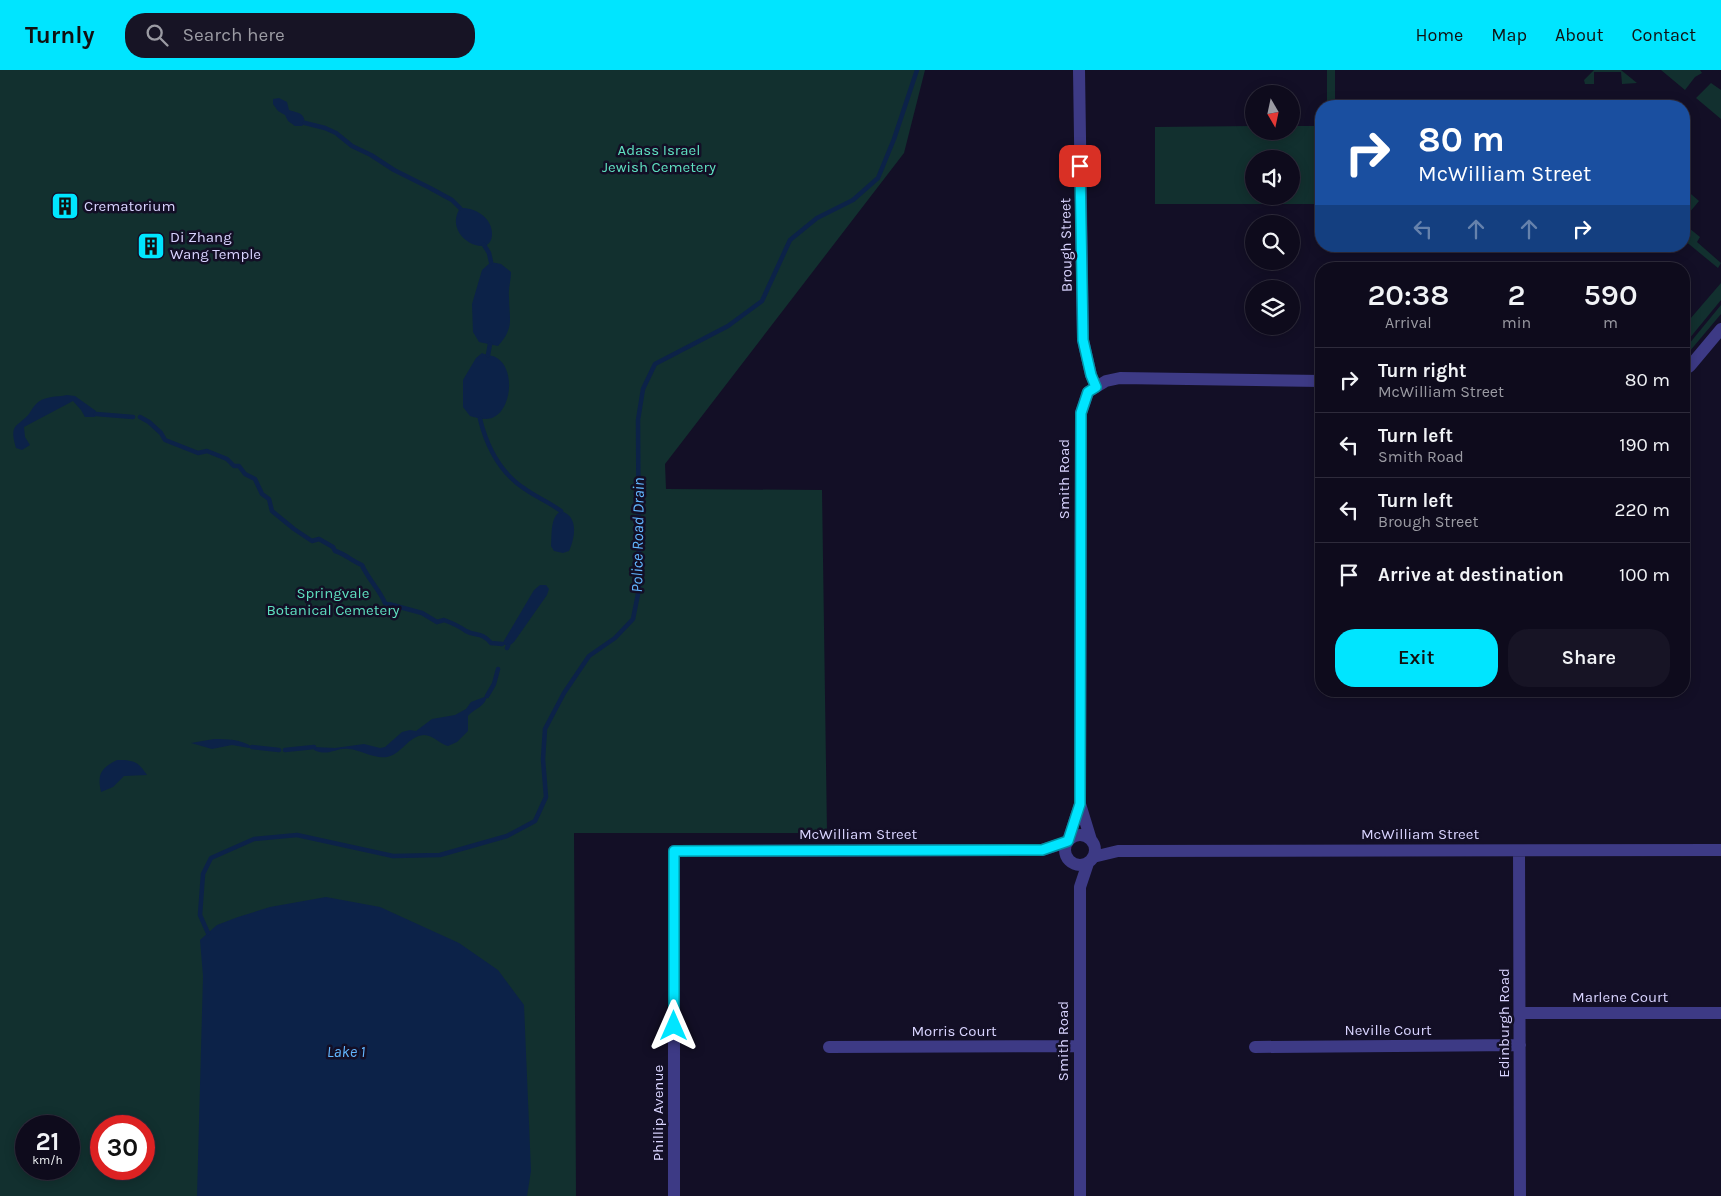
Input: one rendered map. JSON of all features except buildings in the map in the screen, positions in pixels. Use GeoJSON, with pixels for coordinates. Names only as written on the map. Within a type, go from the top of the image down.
{"type":"FeatureCollection","features":[{"type":"Feature","properties":{"kind":"street","name":"Brough Street"},"geometry":{"type":"LineString","coordinates":[[1079,70],[1083,340],[1091,375],[1096,387]]}},
{"type":"Feature","properties":{"kind":"street"},"geometry":{"type":"LineString","coordinates":[[1690,366],[1721,329]]}},
{"type":"Feature","properties":{"kind":"street"},"geometry":{"type":"LineString","coordinates":[[1096,387],[1120,378],[1315,381]]}},
{"type":"Feature","properties":{"kind":"street","name":"Smith Road"},"geometry":{"type":"LineString","coordinates":[[1068,842],[1080,804],[1081,413],[1088,392],[1096,387]]}},
{"type":"Feature","properties":{"kind":"street","name":"Smith Road"},"geometry":{"type":"LineString","coordinates":[[1080,804],[1092,841]]}},
{"type":"Feature","properties":{"kind":"street"},"geometry":{"type":"LineString","coordinates":[[1080,835],[1092,841],[1095,849],[1090,860],[1080,865],[1069,861],[1065,850],[1068,842],[1080,835]]}},
{"type":"Feature","properties":{"kind":"street","name":"McWilliam Street"},"geometry":{"type":"LineString","coordinates":[[1092,841],[1118,851]]}},
{"type":"Feature","properties":{"kind":"street","name":"McWilliam Street"},"geometry":{"type":"LineString","coordinates":[[674,851],[1042,850],[1068,842]]}},
{"type":"Feature","properties":{"kind":"street","name":"McWilliam Street"},"geometry":{"type":"LineString","coordinates":[[1042,850],[1069,861]]}},
{"type":"Feature","properties":{"kind":"street","name":"McWilliam Street"},"geometry":{"type":"LineString","coordinates":[[1090,860],[1118,851],[1721,850]]}},
{"type":"Feature","properties":{"kind":"street","name":"Phillip Avenue"},"geometry":{"type":"LineString","coordinates":[[674,851],[674,1196]]}},
{"type":"Feature","properties":{"kind":"street","name":"Edinburgh Road"},"geometry":{"type":"LineString","coordinates":[[1519,851],[1520,1196]]}},
{"type":"Feature","properties":{"kind":"street","name":"Smith Road"},"geometry":{"type":"LineString","coordinates":[[1080,1196],[1080,887],[1090,860]]}},
{"type":"Feature","properties":{"kind":"street","name":"Smith Road"},"geometry":{"type":"LineString","coordinates":[[1069,861],[1080,887]]}},
{"type":"Feature","properties":{"kind":"street","name":"Marlene Court"},"geometry":{"type":"LineString","coordinates":[[1520,1013],[1721,1013]]}},
{"type":"Feature","properties":{"kind":"street","name":"Neville Court"},"geometry":{"type":"LineString","coordinates":[[1255,1047],[1520,1045]]}},
{"type":"Feature","properties":{"kind":"street","name":"Morris Court"},"geometry":{"type":"LineString","coordinates":[[829,1047],[1079,1046]]}},
{"type":"Feature","properties":{"kind":"green space","name":"Springvale Botanical Cemetery"},"geometry":{"type":"Polygon","coordinates":[[[0,70],[925,70],[904,153],[665,464],[666,489],[822,490],[827,833],[574,833],[576,1196],[0,1196],[0,70]]]}},
{"type":"Feature","properties":{"kind":"green space"},"geometry":{"type":"Polygon","coordinates":[[[1327,70],[1335,70],[1335,100],[1327,100],[1327,70]]]}},
{"type":"Feature","properties":{"kind":"green space"},"geometry":{"type":"Polygon","coordinates":[[[1594,70],[1621,70],[1637,83],[1622,84],[1621,72],[1594,72],[1594,84],[1585,84],[1584,80],[1594,70]]]}},
{"type":"Feature","properties":{"kind":"green space"},"geometry":{"type":"Polygon","coordinates":[[[1661,70],[1700,70],[1702,73],[1695,77],[1685,90],[1661,70]]]}},
{"type":"Feature","properties":{"kind":"green space"},"geometry":{"type":"Polygon","coordinates":[[[1711,83],[1721,90],[1721,119],[1696,98],[1711,83]]]}},
{"type":"Feature","properties":{"kind":"green space"},"geometry":{"type":"Polygon","coordinates":[[[1245,126],[1245,140],[1300,140],[1300,126],[1315,126],[1315,204],[1300,204],[1300,150],[1245,150],[1245,204],[1155,204],[1155,127],[1245,126]]]}},
{"type":"Feature","properties":{"kind":"green space"},"geometry":{"type":"Polygon","coordinates":[[[1690,193],[1699,201],[1690,212],[1690,193]]]}},
{"type":"Feature","properties":{"kind":"green space"},"geometry":{"type":"Polygon","coordinates":[[[1690,229],[1700,237],[1697,242],[1721,263],[1718,268],[1690,245],[1690,229]]]}},
{"type":"Feature","properties":{"kind":"green space"},"geometry":{"type":"Polygon","coordinates":[[[1721,283],[1721,300],[1690,338],[1690,319],[1721,283]]]}},
{"type":"Feature","properties":{"kind":"green space"},"geometry":{"type":"Polygon","coordinates":[[[1721,305],[1721,314],[1690,351],[1690,343],[1721,305]]]}},
{"type":"Feature","properties":{"kind":"water"},"geometry":{"type":"Polygon","coordinates":[[[279,98],[287,102],[289,110],[303,117],[305,123],[302,126],[295,126],[288,121],[285,115],[278,111],[273,104],[273,99],[279,98]]]}},
{"type":"Feature","properties":{"kind":"water"},"geometry":{"type":"Polygon","coordinates":[[[460,208],[471,209],[477,212],[490,223],[492,235],[491,241],[488,244],[478,246],[463,238],[456,221],[460,208]]]}},
{"type":"Feature","properties":{"kind":"water"},"geometry":{"type":"Polygon","coordinates":[[[491,262],[501,264],[511,272],[509,291],[510,323],[507,333],[498,346],[479,342],[473,332],[472,304],[482,270],[491,262]]]}},
{"type":"Feature","properties":{"kind":"water"},"geometry":{"type":"Polygon","coordinates":[[[482,353],[495,357],[503,363],[509,379],[508,397],[505,406],[494,417],[488,419],[470,416],[463,407],[463,380],[476,358],[482,353]]]}},
{"type":"Feature","properties":{"kind":"water"},"geometry":{"type":"Polygon","coordinates":[[[67,395],[75,396],[96,411],[95,417],[85,417],[73,401],[24,427],[25,437],[30,445],[22,450],[16,448],[13,435],[15,427],[29,414],[36,404],[46,398],[67,395]]]}},
{"type":"Feature","properties":{"kind":"water"},"geometry":{"type":"Polygon","coordinates":[[[561,511],[571,518],[574,528],[573,540],[569,551],[563,553],[554,551],[551,546],[553,522],[561,511]]]}},
{"type":"Feature","properties":{"kind":"water"},"geometry":{"type":"Polygon","coordinates":[[[540,585],[546,585],[549,589],[547,595],[514,642],[509,646],[502,644],[534,590],[540,585]]]}},
{"type":"Feature","properties":{"kind":"water"},"geometry":{"type":"Polygon","coordinates":[[[487,696],[482,705],[468,716],[468,731],[457,742],[448,746],[430,736],[424,735],[414,738],[397,752],[387,757],[377,757],[349,749],[324,753],[314,750],[314,747],[335,748],[364,744],[380,748],[385,747],[402,732],[416,731],[432,719],[455,715],[466,709],[471,702],[487,696]]]}},
{"type":"Feature","properties":{"kind":"water"},"geometry":{"type":"Polygon","coordinates":[[[214,739],[239,741],[252,747],[232,745],[212,749],[191,743],[214,739]]]}},
{"type":"Feature","properties":{"kind":"water"},"geometry":{"type":"Polygon","coordinates":[[[117,760],[135,762],[147,775],[124,776],[113,787],[101,792],[100,776],[102,772],[107,766],[117,760]]]}},
{"type":"Feature","properties":{"kind":"water","name":"Lake 1"},"geometry":{"type":"Polygon","coordinates":[[[326,897],[380,907],[459,943],[498,970],[524,1005],[531,1171],[527,1196],[197,1196],[203,976],[200,940],[217,925],[238,917],[270,907],[326,897]]]}},
{"type":"Feature","properties":{"kind":"waterway","name":"Police Road Drain"},"geometry":{"type":"LineString","coordinates":[[208,933],[200,915],[203,874],[211,858],[254,839],[297,835],[393,856],[440,855],[507,836],[535,821],[546,797],[543,759],[545,729],[564,693],[589,656],[615,638],[633,619],[639,589],[638,420],[643,389],[655,364],[728,326],[762,301],[790,240],[817,218],[853,200],[878,178],[894,139],[917,70]]}},
{"type":"Feature","properties":{"kind":"waterway"},"geometry":{"type":"LineString","coordinates":[[305,123],[336,133],[352,146],[452,200],[460,208]]}},
{"type":"Feature","properties":{"kind":"waterway"},"geometry":{"type":"LineString","coordinates":[[484,245],[489,253],[491,262]]}},
{"type":"Feature","properties":{"kind":"waterway"},"geometry":{"type":"LineString","coordinates":[[488,355],[490,344]]}},
{"type":"Feature","properties":{"kind":"waterway"},"geometry":{"type":"LineString","coordinates":[[96,414],[133,417]]}},
{"type":"Feature","properties":{"kind":"waterway"},"geometry":{"type":"LineString","coordinates":[[140,417],[161,433],[165,440],[198,453],[207,451],[227,459],[234,466],[239,466],[245,474],[255,479],[262,494],[269,499],[272,511],[294,529],[312,541],[319,539],[333,547],[335,551],[362,565],[385,603],[422,613],[437,622],[444,620],[470,633],[484,637],[491,643],[502,644]]}},
{"type":"Feature","properties":{"kind":"waterway"},"geometry":{"type":"LineString","coordinates":[[480,419],[486,440],[508,475],[529,492],[561,511]]}},
{"type":"Feature","properties":{"kind":"waterway"},"geometry":{"type":"LineString","coordinates":[[487,696],[494,684],[498,669]]}},
{"type":"Feature","properties":{"kind":"waterway"},"geometry":{"type":"LineString","coordinates":[[252,747],[279,750]]}},
{"type":"Feature","properties":{"kind":"waterway"},"geometry":{"type":"LineString","coordinates":[[285,750],[314,747]]}},
{"type":"Feature","properties":{"kind":"place","name":"Crematorium"},"geometry":{"type":"Point","coordinates":[65,206]}},
{"type":"Feature","properties":{"kind":"place","name":"Di Zhang Wang Temple"},"geometry":{"type":"Point","coordinates":[151,246]}},
{"type":"Feature","properties":{"kind":"route"},"geometry":{"type":"LineString","coordinates":[[674,1026],[674,851],[1042,850],[1068,841],[1080,804],[1081,413],[1088,392],[1096,387],[1091,375],[1083,340],[1080,166]]}},
{"type":"Feature","properties":{"kind":"park label","name":"Adass Israel Jewish Cemetery"},"geometry":{"type":"Point","coordinates":[659,158]}}]}
